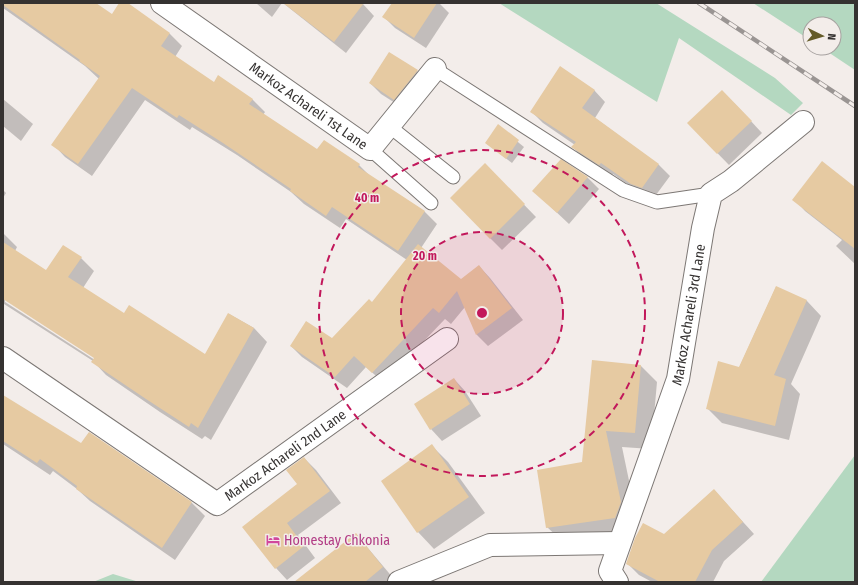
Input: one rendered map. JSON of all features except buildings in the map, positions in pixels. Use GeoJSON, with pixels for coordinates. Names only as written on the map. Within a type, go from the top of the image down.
{"type":"FeatureCollection","features":[{"type":"Feature","properties":{"kind":"street","name":"Markoz Achareli 1st Lane"},"geometry":{"type":"LineString","coordinates":[[162,3],[370,149],[435,69]]}},
{"type":"Feature","properties":{"kind":"street"},"geometry":{"type":"LineString","coordinates":[[711,194],[731,181],[804,122]]}},
{"type":"Feature","properties":{"kind":"street","name":"Markoz Achareli 3rd Lane"},"geometry":{"type":"LineString","coordinates":[[617,582],[610,571],[618,543],[678,379],[703,228],[711,194]]}},
{"type":"Feature","properties":{"kind":"street","name":"Markoz Achareli 2nd Lane"},"geometry":{"type":"LineString","coordinates":[[3,358],[217,504],[447,339]]}},
{"type":"Feature","properties":{"kind":"street"},"geometry":{"type":"LineString","coordinates":[[399,582],[490,546],[618,543]]}},
{"type":"Feature","properties":{"kind":"lane"},"geometry":{"type":"LineString","coordinates":[[435,69],[623,190],[657,202],[711,194]]}},
{"type":"Feature","properties":{"kind":"lane"},"geometry":{"type":"LineString","coordinates":[[389,126],[453,177]]}},
{"type":"Feature","properties":{"kind":"lane"},"geometry":{"type":"LineString","coordinates":[[370,149],[431,203]]}},
{"type":"Feature","properties":{"kind":"green space"},"geometry":{"type":"Polygon","coordinates":[[[499,3],[656,3],[775,78],[803,103],[791,115],[679,38],[657,102],[499,3]]]}},
{"type":"Feature","properties":{"kind":"green space"},"geometry":{"type":"Polygon","coordinates":[[[753,3],[855,3],[855,70],[834,56],[842,56],[842,16],[802,16],[802,35],[753,3]]]}},
{"type":"Feature","properties":{"kind":"green space"},"geometry":{"type":"Polygon","coordinates":[[[855,455],[855,582],[761,582],[855,455]]]}},
{"type":"Feature","properties":{"kind":"green space"},"geometry":{"type":"Polygon","coordinates":[[[113,574],[139,582],[93,582],[113,574]]]}},
{"type":"Feature","properties":{"kind":"railway"},"geometry":{"type":"LineString","coordinates":[[699,3],[855,106]]}},
{"type":"Feature","properties":{"kind":"place","name":"Homestay Chkonia"},"geometry":{"type":"Point","coordinates":[273,540]}}]}
